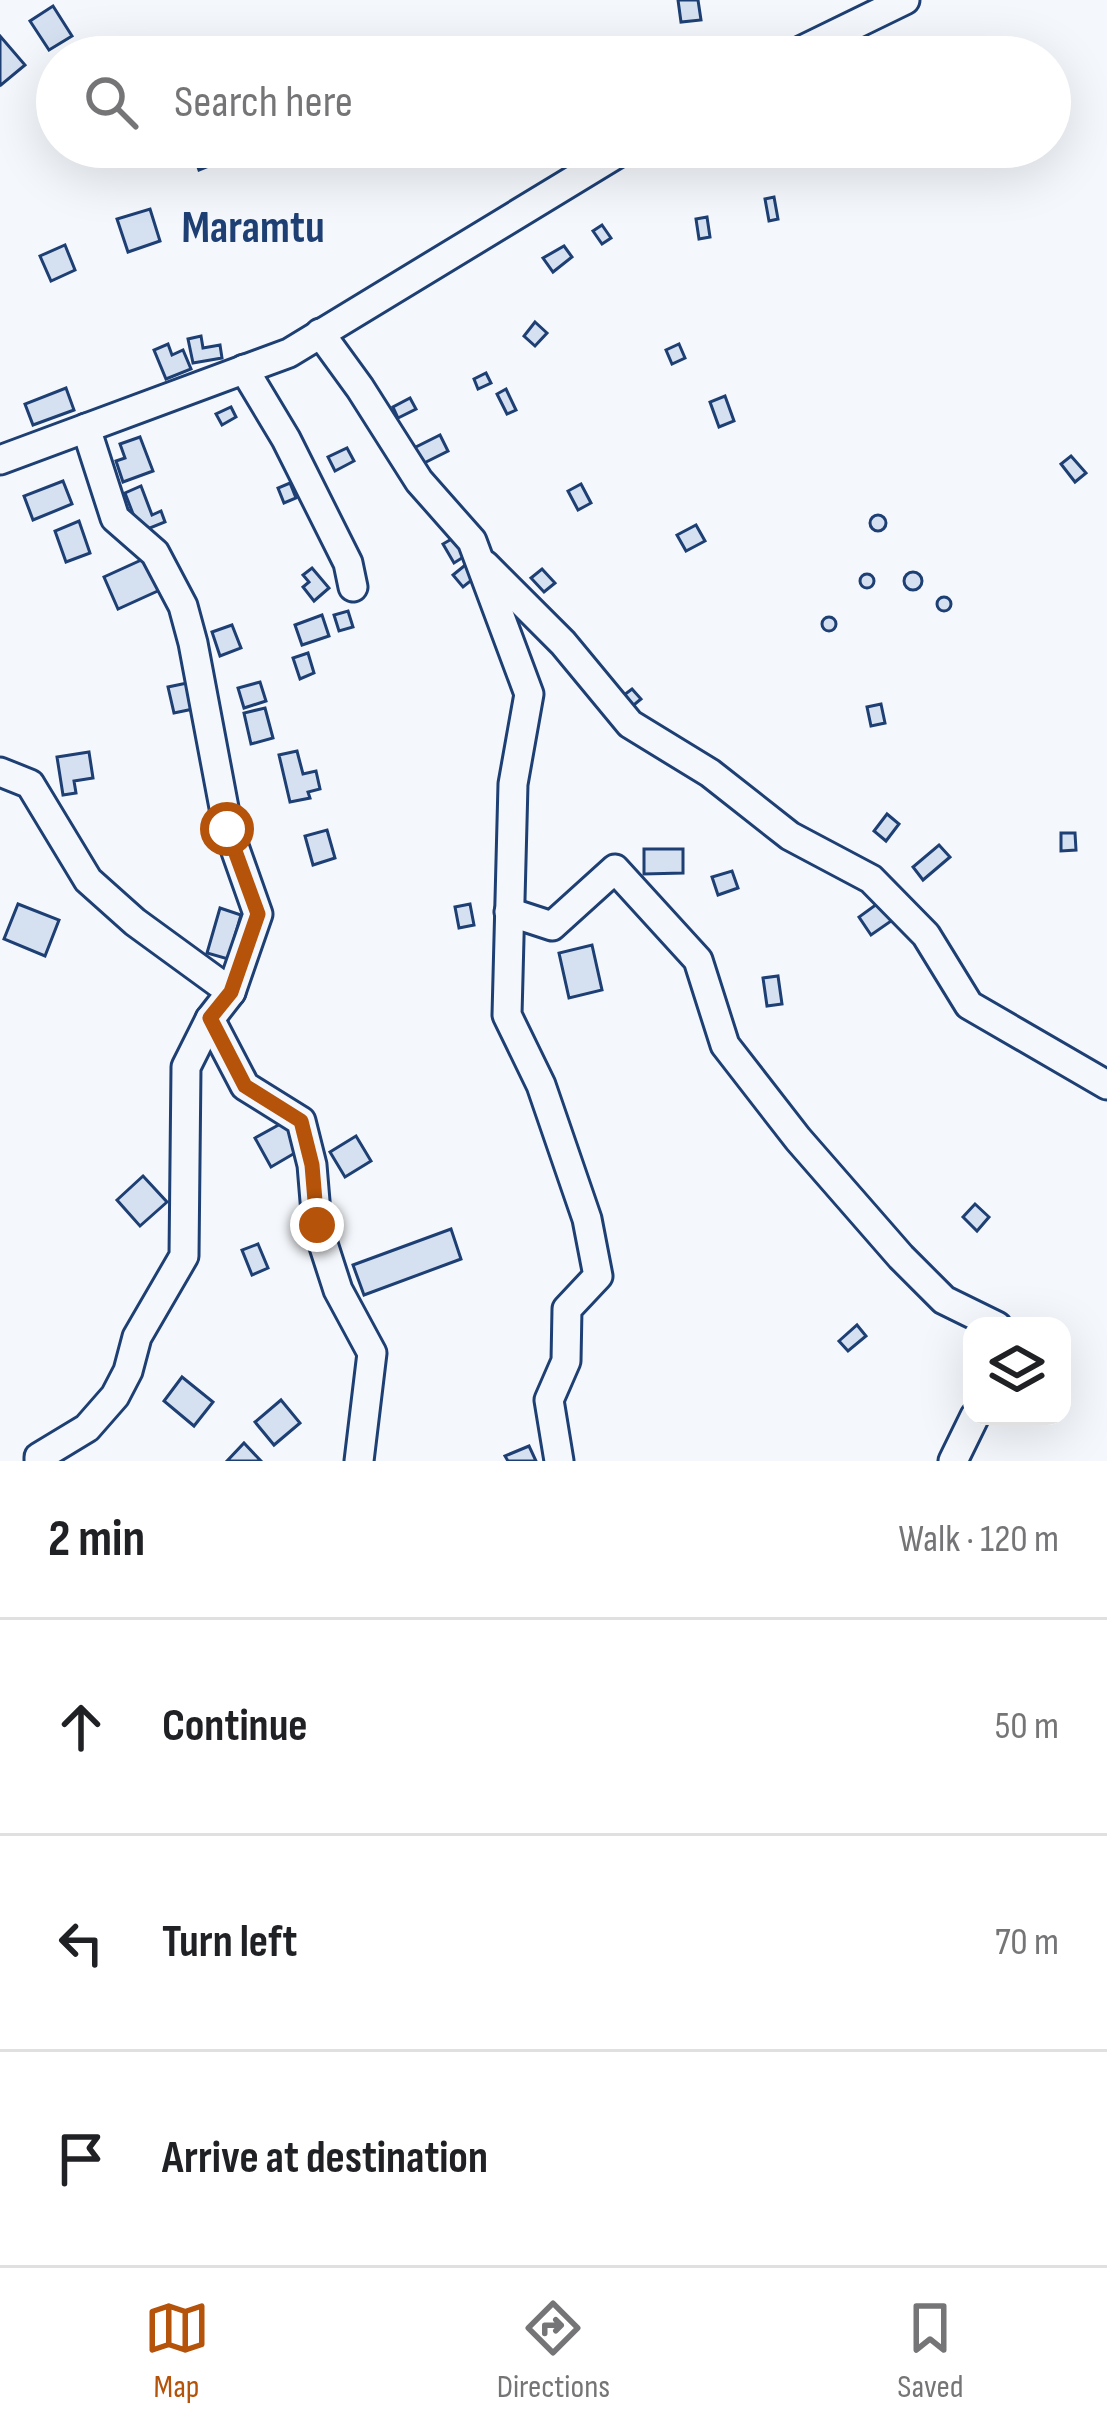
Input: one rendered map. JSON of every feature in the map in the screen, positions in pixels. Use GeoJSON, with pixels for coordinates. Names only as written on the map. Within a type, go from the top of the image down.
{"type":"FeatureCollection","features":[{"type":"Feature","properties":{"kind":"street"},"geometry":{"type":"LineString","coordinates":[[831,36],[905,0]]}},
{"type":"Feature","properties":{"kind":"street"},"geometry":{"type":"LineString","coordinates":[[0,460],[289,352],[593,168]]}},
{"type":"Feature","properties":{"kind":"street"},"geometry":{"type":"LineString","coordinates":[[320,334],[418,481],[472,541],[529,694],[513,784],[507,1015],[541,1084],[587,1219],[598,1276],[567,1309],[566,1361],[549,1400],[559,1461]]}},
{"type":"Feature","properties":{"kind":"street"},"geometry":{"type":"LineString","coordinates":[[244,369],[286,439],[348,563],[353,587]]}},
{"type":"Feature","properties":{"kind":"street"},"geometry":{"type":"LineString","coordinates":[[39,1461],[88,1428],[116,1396],[137,1337],[184,1256],[186,1067],[210,1018],[231,992],[258,914],[227,829],[183,607],[155,553],[115,518],[86,428]]}},
{"type":"Feature","properties":{"kind":"street"},"geometry":{"type":"LineString","coordinates":[[478,558],[563,643],[630,724],[710,773],[790,836],[871,879],[926,935],[969,1005],[1107,1085]]}},
{"type":"Feature","properties":{"kind":"street"},"geometry":{"type":"LineString","coordinates":[[0,772],[30,784],[88,880],[135,922],[231,992]]}},
{"type":"Feature","properties":{"kind":"street"},"geometry":{"type":"LineString","coordinates":[[509,912],[552,926],[615,869],[698,960],[724,1046],[798,1139],[944,1300],[979,1317]]}},
{"type":"Feature","properties":{"kind":"street"},"geometry":{"type":"LineString","coordinates":[[210,1018],[245,1086],[301,1121],[312,1165],[317,1225],[338,1290],[372,1353],[359,1461]]}},
{"type":"Feature","properties":{"kind":"street"},"geometry":{"type":"LineString","coordinates":[[953,1461],[971,1425]]}},
{"type":"Feature","properties":{"kind":"building"},"geometry":{"type":"Polygon","coordinates":[[[678,0],[698,0],[701,20],[681,22],[678,0]]]}},
{"type":"Feature","properties":{"kind":"building"},"geometry":{"type":"Polygon","coordinates":[[[53,6],[72,36],[40,36],[30,21],[53,6]]]}},
{"type":"Feature","properties":{"kind":"building"},"geometry":{"type":"Polygon","coordinates":[[[0,36],[25,65],[1,85],[0,83],[0,36]]]}},
{"type":"Feature","properties":{"kind":"building"},"geometry":{"type":"Polygon","coordinates":[[[774,197],[778,219],[769,221],[765,199],[774,197]]]}},
{"type":"Feature","properties":{"kind":"building"},"geometry":{"type":"Polygon","coordinates":[[[150,209],[160,241],[128,252],[117,219],[150,209]]]}},
{"type":"Feature","properties":{"kind":"building"},"geometry":{"type":"Polygon","coordinates":[[[707,217],[710,237],[699,239],[696,219],[707,217]]]}},
{"type":"Feature","properties":{"kind":"building"},"geometry":{"type":"Polygon","coordinates":[[[602,225],[611,238],[602,244],[593,231],[602,225]]]}},
{"type":"Feature","properties":{"kind":"building"},"geometry":{"type":"Polygon","coordinates":[[[65,245],[75,270],[51,281],[40,256],[65,245]]]}},
{"type":"Feature","properties":{"kind":"building"},"geometry":{"type":"Polygon","coordinates":[[[564,246],[572,257],[553,272],[543,258],[564,246]]]}},
{"type":"Feature","properties":{"kind":"building"},"geometry":{"type":"Polygon","coordinates":[[[535,322],[547,333],[535,346],[524,336],[535,322]]]}},
{"type":"Feature","properties":{"kind":"building"},"geometry":{"type":"Polygon","coordinates":[[[201,336],[203,348],[220,345],[222,358],[193,363],[188,339],[201,336]]]}},
{"type":"Feature","properties":{"kind":"building"},"geometry":{"type":"Polygon","coordinates":[[[168,344],[172,355],[183,350],[191,369],[166,379],[154,350],[168,344]]]}},
{"type":"Feature","properties":{"kind":"building"},"geometry":{"type":"Polygon","coordinates":[[[679,344],[685,358],[672,364],[666,350],[679,344]]]}},
{"type":"Feature","properties":{"kind":"building"},"geometry":{"type":"Polygon","coordinates":[[[486,373],[491,383],[478,389],[474,379],[486,373]]]}},
{"type":"Feature","properties":{"kind":"building"},"geometry":{"type":"Polygon","coordinates":[[[66,388],[74,410],[33,425],[25,404],[66,388]]]}},
{"type":"Feature","properties":{"kind":"building"},"geometry":{"type":"Polygon","coordinates":[[[506,389],[516,410],[507,414],[497,394],[506,389]]]}},
{"type":"Feature","properties":{"kind":"building"},"geometry":{"type":"Polygon","coordinates":[[[725,396],[734,421],[719,427],[710,402],[725,396]]]}},
{"type":"Feature","properties":{"kind":"building"},"geometry":{"type":"Polygon","coordinates":[[[410,398],[416,409],[398,418],[393,407],[410,398]]]}},
{"type":"Feature","properties":{"kind":"building"},"geometry":{"type":"Polygon","coordinates":[[[231,407],[236,417],[222,425],[216,414],[231,407]]]}},
{"type":"Feature","properties":{"kind":"building"},"geometry":{"type":"Polygon","coordinates":[[[440,435],[448,451],[420,465],[412,449],[440,435]]]}},
{"type":"Feature","properties":{"kind":"building"},"geometry":{"type":"Polygon","coordinates":[[[140,437],[153,471],[123,482],[116,461],[125,458],[120,444],[140,437]]]}},
{"type":"Feature","properties":{"kind":"building"},"geometry":{"type":"Polygon","coordinates":[[[347,448],[354,461],[335,471],[328,457],[347,448]]]}},
{"type":"Feature","properties":{"kind":"building"},"geometry":{"type":"Polygon","coordinates":[[[1071,456],[1086,473],[1075,482],[1061,464],[1071,456]]]}},
{"type":"Feature","properties":{"kind":"building"},"geometry":{"type":"Polygon","coordinates":[[[63,481],[72,504],[33,520],[24,496],[63,481]]]}},
{"type":"Feature","properties":{"kind":"building"},"geometry":{"type":"Polygon","coordinates":[[[290,483],[296,498],[284,503],[278,488],[290,483]]]}},
{"type":"Feature","properties":{"kind":"building"},"geometry":{"type":"Polygon","coordinates":[[[581,484],[591,503],[578,510],[568,491],[581,484]]]}},
{"type":"Feature","properties":{"kind":"building"},"geometry":{"type":"Polygon","coordinates":[[[141,486],[152,515],[161,511],[165,522],[140,532],[125,493],[141,486]]]}},
{"type":"Feature","properties":{"kind":"building"},"geometry":{"type":"Polygon","coordinates":[[[878,515],[886,523],[878,531],[870,523],[878,515]]]}},
{"type":"Feature","properties":{"kind":"building"},"geometry":{"type":"Polygon","coordinates":[[[79,521],[90,553],[66,562],[55,531],[79,521]]]}},
{"type":"Feature","properties":{"kind":"building"},"geometry":{"type":"Polygon","coordinates":[[[696,525],[705,541],[686,551],[677,535],[696,525]]]}},
{"type":"Feature","properties":{"kind":"building"},"geometry":{"type":"Polygon","coordinates":[[[455,537],[465,556],[454,563],[443,544],[455,537]]]}},
{"type":"Feature","properties":{"kind":"building"},"geometry":{"type":"Polygon","coordinates":[[[148,557],[162,589],[118,609],[104,577],[148,557]]]}},
{"type":"Feature","properties":{"kind":"building"},"geometry":{"type":"Polygon","coordinates":[[[469,562],[478,575],[463,587],[453,575],[469,562]]]}},
{"type":"Feature","properties":{"kind":"building"},"geometry":{"type":"Polygon","coordinates":[[[312,568],[329,588],[314,601],[303,587],[309,582],[303,575],[312,568]]]}},
{"type":"Feature","properties":{"kind":"building"},"geometry":{"type":"Polygon","coordinates":[[[542,569],[555,583],[544,592],[531,578],[542,569]]]}},
{"type":"Feature","properties":{"kind":"building"},"geometry":{"type":"Polygon","coordinates":[[[913,572],[922,581],[913,590],[904,581],[913,572]]]}},
{"type":"Feature","properties":{"kind":"building"},"geometry":{"type":"Polygon","coordinates":[[[867,574],[874,581],[867,588],[860,581],[867,574]]]}},
{"type":"Feature","properties":{"kind":"building"},"geometry":{"type":"Polygon","coordinates":[[[944,597],[951,604],[944,611],[937,604],[944,597]]]}},
{"type":"Feature","properties":{"kind":"building"},"geometry":{"type":"Polygon","coordinates":[[[348,611],[353,627],[339,631],[334,615],[348,611]]]}},
{"type":"Feature","properties":{"kind":"building"},"geometry":{"type":"Polygon","coordinates":[[[322,615],[329,636],[302,645],[295,625],[322,615]]]}},
{"type":"Feature","properties":{"kind":"building"},"geometry":{"type":"Polygon","coordinates":[[[829,617],[836,624],[829,631],[822,624],[829,617]]]}},
{"type":"Feature","properties":{"kind":"building"},"geometry":{"type":"Polygon","coordinates":[[[232,625],[241,648],[220,656],[212,632],[232,625]]]}},
{"type":"Feature","properties":{"kind":"building"},"geometry":{"type":"Polygon","coordinates":[[[308,653],[314,673],[300,679],[293,658],[308,653]]]}},
{"type":"Feature","properties":{"kind":"building"},"geometry":{"type":"Polygon","coordinates":[[[260,682],[266,701],[244,708],[238,688],[260,682]]]}},
{"type":"Feature","properties":{"kind":"building"},"geometry":{"type":"Polygon","coordinates":[[[187,683],[193,709],[174,713],[168,687],[187,683]]]}},
{"type":"Feature","properties":{"kind":"building"},"geometry":{"type":"Polygon","coordinates":[[[632,689],[641,699],[629,709],[620,698],[632,689]]]}},
{"type":"Feature","properties":{"kind":"building"},"geometry":{"type":"Polygon","coordinates":[[[881,704],[885,723],[871,726],[867,707],[881,704]]]}},
{"type":"Feature","properties":{"kind":"building"},"geometry":{"type":"Polygon","coordinates":[[[265,708],[273,738],[251,744],[244,713],[265,708]]]}},
{"type":"Feature","properties":{"kind":"building"},"geometry":{"type":"Polygon","coordinates":[[[297,751],[303,774],[316,771],[320,789],[308,792],[310,798],[290,802],[279,755],[297,751]]]}},
{"type":"Feature","properties":{"kind":"building"},"geometry":{"type":"Polygon","coordinates":[[[89,752],[93,778],[74,781],[76,793],[63,795],[57,757],[89,752]]]}},
{"type":"Feature","properties":{"kind":"building"},"geometry":{"type":"Polygon","coordinates":[[[887,814],[899,824],[886,841],[874,831],[887,814]]]}},
{"type":"Feature","properties":{"kind":"building"},"geometry":{"type":"Polygon","coordinates":[[[327,830],[335,858],[313,865],[305,836],[327,830]]]}},
{"type":"Feature","properties":{"kind":"building"},"geometry":{"type":"Polygon","coordinates":[[[1061,833],[1075,833],[1076,850],[1061,851],[1061,833]]]}},
{"type":"Feature","properties":{"kind":"building"},"geometry":{"type":"Polygon","coordinates":[[[939,845],[950,857],[923,880],[913,867],[939,845]]]}},
{"type":"Feature","properties":{"kind":"building"},"geometry":{"type":"Polygon","coordinates":[[[644,849],[683,849],[683,873],[644,874],[644,849]]]}},
{"type":"Feature","properties":{"kind":"building"},"geometry":{"type":"Polygon","coordinates":[[[732,871],[738,888],[718,895],[712,877],[732,871]]]}},
{"type":"Feature","properties":{"kind":"building"},"geometry":{"type":"Polygon","coordinates":[[[881,901],[894,919],[871,935],[859,917],[881,901]]]}},
{"type":"Feature","properties":{"kind":"building"},"geometry":{"type":"Polygon","coordinates":[[[18,904],[59,920],[45,956],[4,939],[18,904]]]}},
{"type":"Feature","properties":{"kind":"building"},"geometry":{"type":"Polygon","coordinates":[[[470,904],[474,925],[459,928],[455,907],[470,904]]]}},
{"type":"Feature","properties":{"kind":"building"},"geometry":{"type":"Polygon","coordinates":[[[220,908],[241,915],[228,959],[207,953],[220,908]]]}},
{"type":"Feature","properties":{"kind":"building"},"geometry":{"type":"Polygon","coordinates":[[[592,945],[602,990],[569,998],[559,953],[592,945]]]}},
{"type":"Feature","properties":{"kind":"building"},"geometry":{"type":"Polygon","coordinates":[[[778,976],[782,1004],[767,1006],[763,978],[778,976]]]}},
{"type":"Feature","properties":{"kind":"building"},"geometry":{"type":"Polygon","coordinates":[[[284,1122],[300,1150],[271,1167],[255,1138],[284,1122]]]}},
{"type":"Feature","properties":{"kind":"building"},"geometry":{"type":"Polygon","coordinates":[[[356,1136],[371,1161],[345,1177],[330,1152],[356,1136]]]}},
{"type":"Feature","properties":{"kind":"building"},"geometry":{"type":"Polygon","coordinates":[[[143,1176],[167,1202],[140,1226],[117,1200],[143,1176]]]}},
{"type":"Feature","properties":{"kind":"building"},"geometry":{"type":"Polygon","coordinates":[[[975,1204],[989,1217],[977,1231],[963,1217],[975,1204]]]}},
{"type":"Feature","properties":{"kind":"building"},"geometry":{"type":"Polygon","coordinates":[[[451,1229],[461,1259],[364,1295],[353,1265],[451,1229]]]}},
{"type":"Feature","properties":{"kind":"building"},"geometry":{"type":"Polygon","coordinates":[[[258,1244],[268,1268],[252,1275],[242,1250],[258,1244]]]}},
{"type":"Feature","properties":{"kind":"building"},"geometry":{"type":"Polygon","coordinates":[[[857,1325],[866,1336],[848,1351],[839,1341],[857,1325]]]}},
{"type":"Feature","properties":{"kind":"building"},"geometry":{"type":"Polygon","coordinates":[[[182,1377],[213,1402],[194,1426],[164,1401],[182,1377]]]}},
{"type":"Feature","properties":{"kind":"building"},"geometry":{"type":"Polygon","coordinates":[[[281,1400],[300,1423],[274,1445],[255,1422],[281,1400]]]}},
{"type":"Feature","properties":{"kind":"building"},"geometry":{"type":"Polygon","coordinates":[[[244,1443],[261,1461],[227,1461],[244,1443]]]}},
{"type":"Feature","properties":{"kind":"building"},"geometry":{"type":"Polygon","coordinates":[[[529,1446],[536,1461],[508,1461],[505,1456],[529,1446]]]}},
{"type":"Feature","properties":{"kind":"district","name":"Maramtu"},"geometry":{"type":"Point","coordinates":[253,226]}},
{"type":"Feature","properties":{"kind":"route"},"geometry":{"type":"LineString","coordinates":[[227,829],[258,914],[231,992],[210,1018],[245,1086],[301,1121],[312,1165],[317,1225]]}}]}
